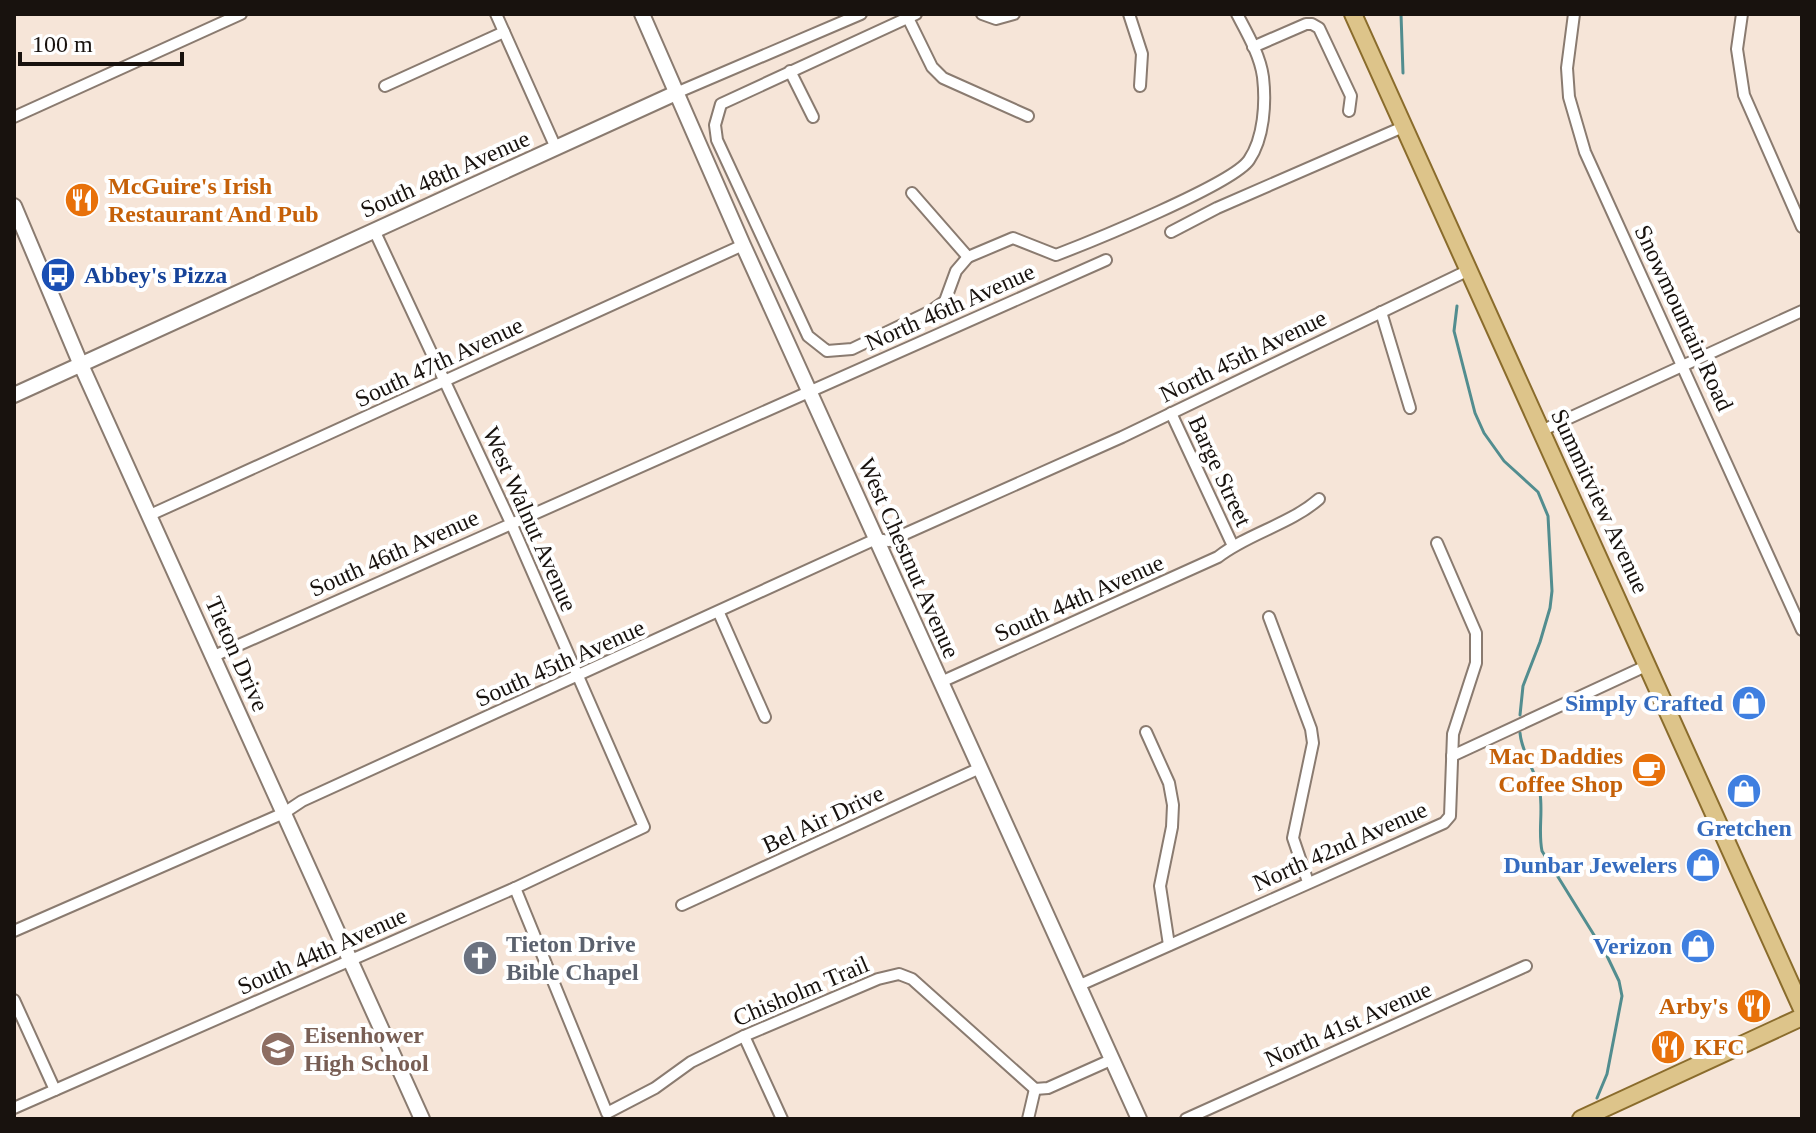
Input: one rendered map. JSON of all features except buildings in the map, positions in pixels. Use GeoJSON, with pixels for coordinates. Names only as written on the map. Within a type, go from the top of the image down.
{"type":"FeatureCollection","features":[{"type":"Feature","properties":{"kind":"main road","name":"Summitview Avenue"},"geometry":{"type":"LineString","coordinates":[[1353,14],[1802,1009]]}},
{"type":"Feature","properties":{"kind":"main road"},"geometry":{"type":"LineString","coordinates":[[1581,1119],[1802,1017]]}},
{"type":"Feature","properties":{"kind":"street"},"geometry":{"type":"LineString","coordinates":[[14,117],[241,14]]}},
{"type":"Feature","properties":{"kind":"street"},"geometry":{"type":"LineString","coordinates":[[496,14],[556,148]]}},
{"type":"Feature","properties":{"kind":"street","name":"West Chestnut Avenue"},"geometry":{"type":"LineString","coordinates":[[642,14],[743,245],[1139,1119]]}},
{"type":"Feature","properties":{"kind":"street"},"geometry":{"type":"LineString","coordinates":[[676,93],[861,14]]}},
{"type":"Feature","properties":{"kind":"street"},"geometry":{"type":"LineString","coordinates":[[983,14],[996,19],[1014,14]]}},
{"type":"Feature","properties":{"kind":"street"},"geometry":{"type":"LineString","coordinates":[[1129,14],[1142,54],[1140,86]]}},
{"type":"Feature","properties":{"kind":"street"},"geometry":{"type":"LineString","coordinates":[[1028,116],[943,78],[932,67],[912,16],[721,104],[715,125],[717,140],[808,336],[827,351],[852,349],[931,311],[945,301],[956,271],[968,257],[1013,238],[1056,255],[1186,198],[1233,175],[1247,163],[1262,126],[1263,75],[1237,14]]}},
{"type":"Feature","properties":{"kind":"street","name":"Snowmountain Road"},"geometry":{"type":"LineString","coordinates":[[1574,14],[1567,68],[1569,97],[1585,152],[1802,630]]}},
{"type":"Feature","properties":{"kind":"street"},"geometry":{"type":"LineString","coordinates":[[1742,14],[1737,49],[1744,95],[1802,227]]}},
{"type":"Feature","properties":{"kind":"street"},"geometry":{"type":"LineString","coordinates":[[1253,47],[1306,24],[1319,28],[1351,96],[1349,111]]}},
{"type":"Feature","properties":{"kind":"street"},"geometry":{"type":"LineString","coordinates":[[385,86],[504,32]]}},
{"type":"Feature","properties":{"kind":"street"},"geometry":{"type":"LineString","coordinates":[[790,71],[813,117]]}},
{"type":"Feature","properties":{"kind":"street","name":"South 48th Avenue"},"geometry":{"type":"LineString","coordinates":[[14,395],[676,93]]}},
{"type":"Feature","properties":{"kind":"street"},"geometry":{"type":"LineString","coordinates":[[1171,232],[1403,127]]}},
{"type":"Feature","properties":{"kind":"street"},"geometry":{"type":"LineString","coordinates":[[912,193],[968,257]]}},
{"type":"Feature","properties":{"kind":"street"},"geometry":{"type":"LineString","coordinates":[[1186,198],[1196,219]]}},
{"type":"Feature","properties":{"kind":"street","name":"Tieton Drive"},"geometry":{"type":"LineString","coordinates":[[14,206],[81,365],[422,1119]]}},
{"type":"Feature","properties":{"kind":"street","name":"West Walnut Avenue"},"geometry":{"type":"LineString","coordinates":[[374,230],[511,523],[644,827]]}},
{"type":"Feature","properties":{"kind":"street","name":"South 47th Avenue"},"geometry":{"type":"LineString","coordinates":[[150,515],[743,245]]}},
{"type":"Feature","properties":{"kind":"street","name":"North 46th Avenue"},"geometry":{"type":"LineString","coordinates":[[811,391],[1106,260]]}},
{"type":"Feature","properties":{"kind":"street","name":"North 45th Avenue"},"geometry":{"type":"LineString","coordinates":[[1122,437],[1469,270]]}},
{"type":"Feature","properties":{"kind":"street"},"geometry":{"type":"LineString","coordinates":[[1541,431],[1802,311]]}},
{"type":"Feature","properties":{"kind":"street"},"geometry":{"type":"LineString","coordinates":[[1381,312],[1410,408]]}},
{"type":"Feature","properties":{"kind":"street","name":"South 46th Avenue"},"geometry":{"type":"LineString","coordinates":[[214,656],[811,391]]}},
{"type":"Feature","properties":{"kind":"street","name":"Barge Street"},"geometry":{"type":"LineString","coordinates":[[1171,413],[1233,546]]}},
{"type":"Feature","properties":{"kind":"street","name":"South 45th Avenue"},"geometry":{"type":"LineString","coordinates":[[14,931],[284,813],[302,801],[876,539],[889,541],[1122,437]]}},
{"type":"Feature","properties":{"kind":"street","name":"South 44th Avenue"},"geometry":{"type":"LineString","coordinates":[[941,682],[1218,557],[1233,546],[1302,514],[1319,499]]}},
{"type":"Feature","properties":{"kind":"street"},"geometry":{"type":"LineString","coordinates":[[1437,543],[1476,633],[1476,663],[1453,734],[1452,756],[1648,665]]}},
{"type":"Feature","properties":{"kind":"street"},"geometry":{"type":"LineString","coordinates":[[719,613],[765,717]]}},
{"type":"Feature","properties":{"kind":"street"},"geometry":{"type":"LineString","coordinates":[[1269,617],[1311,729],[1313,743],[1293,838],[1308,882]]}},
{"type":"Feature","properties":{"kind":"street"},"geometry":{"type":"LineString","coordinates":[[1146,732],[1169,783],[1173,805],[1172,827],[1160,886],[1169,945]]}},
{"type":"Feature","properties":{"kind":"street","name":"North 42nd Avenue"},"geometry":{"type":"LineString","coordinates":[[1080,985],[1444,823],[1450,816],[1452,756]]}},
{"type":"Feature","properties":{"kind":"street","name":"Bel Air Drive"},"geometry":{"type":"LineString","coordinates":[[682,905],[980,768]]}},
{"type":"Feature","properties":{"kind":"street","name":"South 44th Avenue"},"geometry":{"type":"LineString","coordinates":[[14,1108],[515,888],[644,827]]}},
{"type":"Feature","properties":{"kind":"street","name":"Chisholm Trail"},"geometry":{"type":"LineString","coordinates":[[515,888],[607,1113],[655,1088],[691,1062],[744,1036],[878,979],[899,974],[912,979],[1035,1089]]}},
{"type":"Feature","properties":{"kind":"street","name":"North 41st Avenue"},"geometry":{"type":"LineString","coordinates":[[1186,1119],[1526,966]]}},
{"type":"Feature","properties":{"kind":"street"},"geometry":{"type":"LineString","coordinates":[[14,1000],[55,1090]]}},
{"type":"Feature","properties":{"kind":"street"},"geometry":{"type":"LineString","coordinates":[[744,1036],[782,1119]]}},
{"type":"Feature","properties":{"kind":"street"},"geometry":{"type":"LineString","coordinates":[[1028,1119],[1035,1089],[1048,1088],[1113,1059]]}},
{"type":"Feature","properties":{"kind":"waterway"},"geometry":{"type":"LineString","coordinates":[[1401,14],[1403,73]]}},
{"type":"Feature","properties":{"kind":"waterway"},"geometry":{"type":"LineString","coordinates":[[1457,306],[1454,331],[1475,413],[1484,433],[1504,461],[1538,492],[1548,516],[1550,608],[1523,686],[1520,715]]}},
{"type":"Feature","properties":{"kind":"waterway"},"geometry":{"type":"LineString","coordinates":[[1520,733],[1540,793],[1542,851],[1607,956],[1619,981],[1622,996],[1607,1074],[1597,1098]]}},
{"type":"Feature","properties":{"kind":"place","name":"McGuire's Irish Restaurant And Pub"},"geometry":{"type":"Point","coordinates":[82,200]}},
{"type":"Feature","properties":{"kind":"place","name":"Abbey's Pizza"},"geometry":{"type":"Point","coordinates":[58,275]}},
{"type":"Feature","properties":{"kind":"place","name":"Simply Crafted"},"geometry":{"type":"Point","coordinates":[1749,703]}},
{"type":"Feature","properties":{"kind":"place","name":"Mac Daddies Coffee Shop"},"geometry":{"type":"Point","coordinates":[1649,770]}},
{"type":"Feature","properties":{"kind":"place","name":"Gretchen"},"geometry":{"type":"Point","coordinates":[1744,791]}},
{"type":"Feature","properties":{"kind":"place","name":"Dunbar Jewelers"},"geometry":{"type":"Point","coordinates":[1703,865]}},
{"type":"Feature","properties":{"kind":"place","name":"Verizon"},"geometry":{"type":"Point","coordinates":[1698,946]}},
{"type":"Feature","properties":{"kind":"place","name":"Tieton Drive Bible Chapel"},"geometry":{"type":"Point","coordinates":[480,958]}},
{"type":"Feature","properties":{"kind":"place","name":"Arby's"},"geometry":{"type":"Point","coordinates":[1754,1006]}},
{"type":"Feature","properties":{"kind":"place","name":"KFC"},"geometry":{"type":"Point","coordinates":[1668,1047]}},
{"type":"Feature","properties":{"kind":"place","name":"Eisenhower High School"},"geometry":{"type":"Point","coordinates":[278,1049]}}]}
